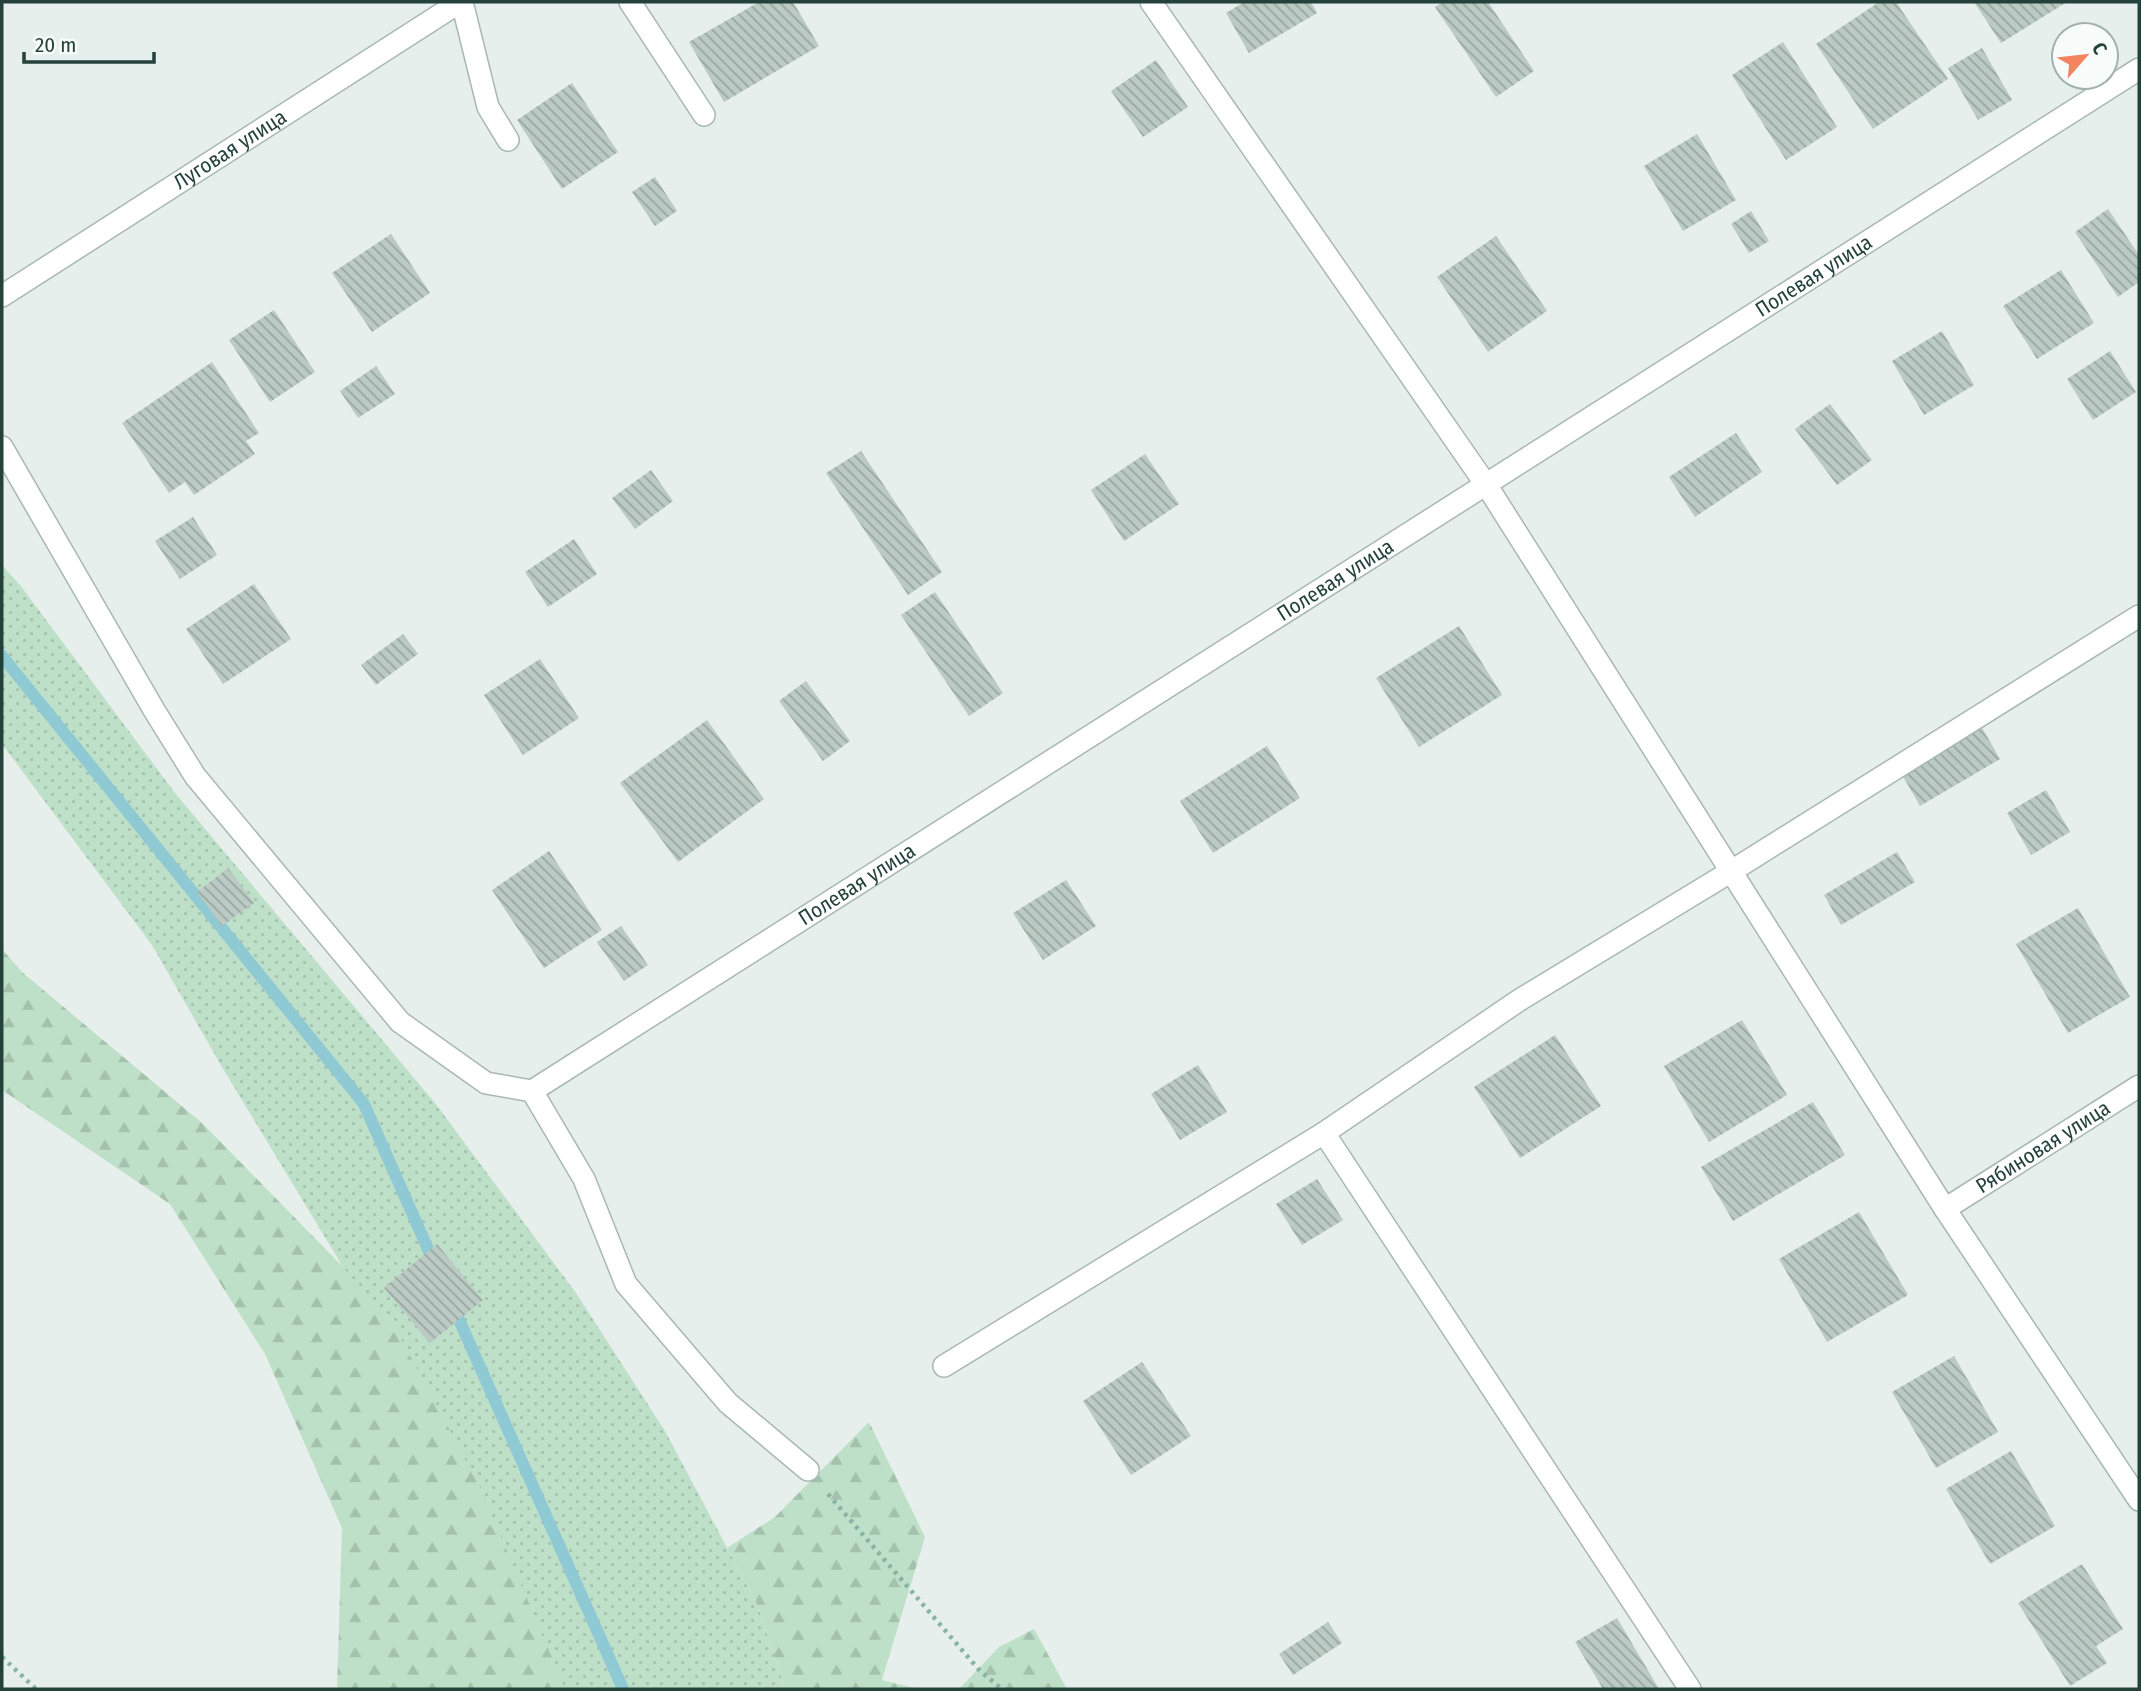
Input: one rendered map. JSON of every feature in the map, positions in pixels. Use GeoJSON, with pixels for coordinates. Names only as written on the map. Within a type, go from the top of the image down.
{"type":"FeatureCollection","features":[{"type":"Feature","properties":{"kind":"street"},"geometry":{"type":"LineString","coordinates":[[461,2],[488,107],[508,140]]}},
{"type":"Feature","properties":{"kind":"street","name":"Луговая улица"},"geometry":{"type":"LineString","coordinates":[[2,296],[461,2]]}},
{"type":"Feature","properties":{"kind":"street"},"geometry":{"type":"LineString","coordinates":[[630,2],[704,115]]}},
{"type":"Feature","properties":{"kind":"street"},"geometry":{"type":"LineString","coordinates":[[1150,2],[1487,486],[1945,1209],[2139,1500]]}},
{"type":"Feature","properties":{"kind":"street","name":"Полевая улица"},"geometry":{"type":"LineString","coordinates":[[532,1091],[2139,69]]}},
{"type":"Feature","properties":{"kind":"street"},"geometry":{"type":"LineString","coordinates":[[2,447],[195,776],[400,1022],[486,1083],[532,1091],[584,1179],[626,1284],[728,1403],[808,1470]]}},
{"type":"Feature","properties":{"kind":"street"},"geometry":{"type":"LineString","coordinates":[[944,1366],[1324,1133],[1521,999],[1730,872],[2139,616]]}},
{"type":"Feature","properties":{"kind":"street","name":"Рябиновая улица"},"geometry":{"type":"LineString","coordinates":[[1945,1209],[2139,1086]]}},
{"type":"Feature","properties":{"kind":"street"},"geometry":{"type":"LineString","coordinates":[[1324,1133],[1690,1689]]}},
{"type":"Feature","properties":{"kind":"path"},"geometry":{"type":"LineString","coordinates":[[808,1470],[980,1671],[1002,1689]]}},
{"type":"Feature","properties":{"kind":"path"},"geometry":{"type":"LineString","coordinates":[[2,1657],[36,1689]]}},
{"type":"Feature","properties":{"kind":"green space"},"geometry":{"type":"Polygon","coordinates":[[[2,565],[20,585],[175,793],[435,1103],[576,1293],[665,1431],[758,1606],[783,1682],[781,1689],[447,1689],[343,1267],[152,945],[2,744],[2,565]]]}},
{"type":"Feature","properties":{"kind":"green space"},"geometry":{"type":"Polygon","coordinates":[[[2,949],[23,973],[202,1123],[343,1267],[398,1333],[481,1489],[565,1689],[337,1689],[342,1528],[265,1354],[170,1204],[2,1090],[2,949]]]}},
{"type":"Feature","properties":{"kind":"green space"},"geometry":{"type":"Polygon","coordinates":[[[869,1422],[925,1537],[882,1680],[918,1689],[781,1689],[783,1682],[758,1606],[727,1548],[775,1517],[869,1422]]]}},
{"type":"Feature","properties":{"kind":"green space"},"geometry":{"type":"Polygon","coordinates":[[[1034,1629],[1067,1689],[959,1689],[999,1647],[1034,1629]]]}},
{"type":"Feature","properties":{"kind":"building"},"geometry":{"type":"Polygon","coordinates":[[[759,2],[793,2],[819,46],[724,102],[689,42],[759,2]]]}},
{"type":"Feature","properties":{"kind":"building"},"geometry":{"type":"Polygon","coordinates":[[[1244,2],[1311,2],[1317,13],[1249,53],[1226,13],[1244,2]]]}},
{"type":"Feature","properties":{"kind":"building"},"geometry":{"type":"Polygon","coordinates":[[[1443,2],[1488,2],[1534,71],[1496,97],[1435,7],[1443,2]]]}},
{"type":"Feature","properties":{"kind":"building"},"geometry":{"type":"Polygon","coordinates":[[[1879,2],[1896,2],[1948,79],[1873,129],[1816,44],[1879,2]]]}},
{"type":"Feature","properties":{"kind":"building"},"geometry":{"type":"Polygon","coordinates":[[[1974,2],[2067,2],[2001,43],[1974,2]]]}},
{"type":"Feature","properties":{"kind":"building"},"geometry":{"type":"Polygon","coordinates":[[[1783,42],[1837,127],[1786,160],[1732,75],[1783,42]]]}},
{"type":"Feature","properties":{"kind":"building"},"geometry":{"type":"Polygon","coordinates":[[[1982,48],[2012,100],[1978,120],[1948,68],[1982,48]]]}},
{"type":"Feature","properties":{"kind":"building"},"geometry":{"type":"Polygon","coordinates":[[[1156,60],[1188,107],[1143,137],[1111,91],[1156,60]]]}},
{"type":"Feature","properties":{"kind":"building"},"geometry":{"type":"Polygon","coordinates":[[[572,83],[618,152],[562,189],[517,120],[572,83]]]}},
{"type":"Feature","properties":{"kind":"building"},"geometry":{"type":"Polygon","coordinates":[[[1697,134],[1736,200],[1683,231],[1644,166],[1697,134]]]}},
{"type":"Feature","properties":{"kind":"building"},"geometry":{"type":"Polygon","coordinates":[[[655,177],[677,211],[655,226],[632,192],[655,177]]]}},
{"type":"Feature","properties":{"kind":"building"},"geometry":{"type":"Polygon","coordinates":[[[2108,209],[2139,255],[2139,282],[2118,297],[2075,232],[2108,209]]]}},
{"type":"Feature","properties":{"kind":"building"},"geometry":{"type":"Polygon","coordinates":[[[1751,211],[1769,241],[1749,253],[1731,224],[1751,211]]]}},
{"type":"Feature","properties":{"kind":"building"},"geometry":{"type":"Polygon","coordinates":[[[391,234],[430,293],[372,332],[332,273],[391,234]]]}},
{"type":"Feature","properties":{"kind":"building"},"geometry":{"type":"Polygon","coordinates":[[[1496,236],[1547,311],[1488,352],[1437,277],[1496,236]]]}},
{"type":"Feature","properties":{"kind":"building"},"geometry":{"type":"Polygon","coordinates":[[[2061,270],[2094,323],[2037,359],[2003,306],[2061,270]]]}},
{"type":"Feature","properties":{"kind":"building"},"geometry":{"type":"Polygon","coordinates":[[[274,310],[315,372],[270,402],[229,340],[274,310]]]}},
{"type":"Feature","properties":{"kind":"building"},"geometry":{"type":"Polygon","coordinates":[[[1942,331],[1974,385],[1924,415],[1892,361],[1942,331]]]}},
{"type":"Feature","properties":{"kind":"building"},"geometry":{"type":"Polygon","coordinates":[[[2110,351],[2136,392],[2093,420],[2067,379],[2110,351]]]}},
{"type":"Feature","properties":{"kind":"building"},"geometry":{"type":"Polygon","coordinates":[[[212,362],[259,433],[246,441],[255,454],[194,495],[185,482],[169,493],[122,423],[212,362]]]}},
{"type":"Feature","properties":{"kind":"building"},"geometry":{"type":"Polygon","coordinates":[[[376,366],[395,394],[358,418],[340,391],[376,366]]]}},
{"type":"Feature","properties":{"kind":"building"},"geometry":{"type":"Polygon","coordinates":[[[1830,404],[1872,460],[1837,485],[1795,429],[1830,404]]]}},
{"type":"Feature","properties":{"kind":"building"},"geometry":{"type":"Polygon","coordinates":[[[1736,433],[1762,472],[1695,517],[1669,477],[1736,433]]]}},
{"type":"Feature","properties":{"kind":"building"},"geometry":{"type":"Polygon","coordinates":[[[861,451],[942,572],[908,595],[826,473],[861,451]]]}},
{"type":"Feature","properties":{"kind":"building"},"geometry":{"type":"Polygon","coordinates":[[[1145,454],[1179,504],[1124,541],[1091,490],[1145,454]]]}},
{"type":"Feature","properties":{"kind":"building"},"geometry":{"type":"Polygon","coordinates":[[[651,470],[673,501],[635,529],[612,498],[651,470]]]}},
{"type":"Feature","properties":{"kind":"building"},"geometry":{"type":"Polygon","coordinates":[[[193,517],[217,555],[180,579],[155,541],[193,517]]]}},
{"type":"Feature","properties":{"kind":"building"},"geometry":{"type":"Polygon","coordinates":[[[574,539],[597,574],[548,607],[525,572],[574,539]]]}},
{"type":"Feature","properties":{"kind":"building"},"geometry":{"type":"Polygon","coordinates":[[[254,584],[291,639],[223,684],[186,629],[254,584]]]}},
{"type":"Feature","properties":{"kind":"building"},"geometry":{"type":"Polygon","coordinates":[[[935,592],[1003,693],[969,716],[901,615],[935,592]]]}},
{"type":"Feature","properties":{"kind":"building"},"geometry":{"type":"Polygon","coordinates":[[[1459,626],[1502,695],[1419,747],[1376,678],[1459,626]]]}},
{"type":"Feature","properties":{"kind":"building"},"geometry":{"type":"Polygon","coordinates":[[[403,634],[418,654],[376,685],[361,665],[403,634]]]}},
{"type":"Feature","properties":{"kind":"building"},"geometry":{"type":"Polygon","coordinates":[[[540,659],[579,718],[523,755],[484,695],[540,659]]]}},
{"type":"Feature","properties":{"kind":"building"},"geometry":{"type":"Polygon","coordinates":[[[806,681],[850,741],[823,761],[779,701],[806,681]]]}},
{"type":"Feature","properties":{"kind":"building"},"geometry":{"type":"Polygon","coordinates":[[[707,720],[764,799],[678,862],[620,783],[707,720]]]}},
{"type":"Feature","properties":{"kind":"building"},"geometry":{"type":"Polygon","coordinates":[[[1981,726],[2000,759],[1920,806],[1901,773],[1981,726]]]}},
{"type":"Feature","properties":{"kind":"building"},"geometry":{"type":"Polygon","coordinates":[[[1267,746],[1300,798],[1213,853],[1180,801],[1267,746]]]}},
{"type":"Feature","properties":{"kind":"building"},"geometry":{"type":"Polygon","coordinates":[[[2046,790],[2070,832],[2031,855],[2007,813],[2046,790]]]}},
{"type":"Feature","properties":{"kind":"building"},"geometry":{"type":"Polygon","coordinates":[[[549,851],[602,930],[544,968],[492,890],[549,851]]]}},
{"type":"Feature","properties":{"kind":"building"},"geometry":{"type":"Polygon","coordinates":[[[1897,852],[1915,882],[1841,925],[1824,895],[1897,852]]]}},
{"type":"Feature","properties":{"kind":"building"},"geometry":{"type":"Polygon","coordinates":[[[228,868],[254,903],[222,926],[197,892],[228,868]]]}},
{"type":"Feature","properties":{"kind":"building"},"geometry":{"type":"Polygon","coordinates":[[[1066,880],[1096,926],[1043,960],[1013,913],[1066,880]]]}},
{"type":"Feature","properties":{"kind":"building"},"geometry":{"type":"Polygon","coordinates":[[[2078,908],[2130,997],[2068,1033],[2016,944],[2078,908]]]}},
{"type":"Feature","properties":{"kind":"building"},"geometry":{"type":"Polygon","coordinates":[[[621,926],[648,965],[624,981],[597,942],[621,926]]]}},
{"type":"Feature","properties":{"kind":"building"},"geometry":{"type":"Polygon","coordinates":[[[1742,1020],[1787,1095],[1709,1142],[1664,1066],[1742,1020]]]}},
{"type":"Feature","properties":{"kind":"building"},"geometry":{"type":"Polygon","coordinates":[[[1555,1035],[1601,1106],[1520,1158],[1474,1087],[1555,1035]]]}},
{"type":"Feature","properties":{"kind":"building"},"geometry":{"type":"Polygon","coordinates":[[[1198,1065],[1227,1112],[1180,1140],[1151,1094],[1198,1065]]]}},
{"type":"Feature","properties":{"kind":"building"},"geometry":{"type":"Polygon","coordinates":[[[1813,1102],[1845,1155],[1733,1221],[1701,1167],[1813,1102]]]}},
{"type":"Feature","properties":{"kind":"building"},"geometry":{"type":"Polygon","coordinates":[[[1317,1179],[1343,1220],[1302,1245],[1276,1204],[1317,1179]]]}},
{"type":"Feature","properties":{"kind":"building"},"geometry":{"type":"Polygon","coordinates":[[[1859,1212],[1908,1295],[1827,1342],[1779,1259],[1859,1212]]]}},
{"type":"Feature","properties":{"kind":"building"},"geometry":{"type":"Polygon","coordinates":[[[437,1244],[483,1300],[430,1343],[384,1288],[437,1244]]]}},
{"type":"Feature","properties":{"kind":"building"},"geometry":{"type":"Polygon","coordinates":[[[1954,1356],[1998,1432],[1936,1468],[1892,1392],[1954,1356]]]}},
{"type":"Feature","properties":{"kind":"building"},"geometry":{"type":"Polygon","coordinates":[[[1142,1362],[1191,1436],[1131,1475],[1083,1401],[1142,1362]]]}},
{"type":"Feature","properties":{"kind":"building"},"geometry":{"type":"Polygon","coordinates":[[[2011,1451],[2055,1526],[1990,1564],[1946,1489],[2011,1451]]]}},
{"type":"Feature","properties":{"kind":"building"},"geometry":{"type":"Polygon","coordinates":[[[2082,1564],[2123,1629],[2096,1646],[2107,1663],[2070,1686],[2018,1603],[2082,1564]]]}},
{"type":"Feature","properties":{"kind":"building"},"geometry":{"type":"Polygon","coordinates":[[[1617,1618],[1659,1689],[1603,1689],[1575,1642],[1617,1618]]]}},
{"type":"Feature","properties":{"kind":"building"},"geometry":{"type":"Polygon","coordinates":[[[1328,1622],[1342,1643],[1293,1675],[1279,1654],[1328,1622]]]}},
{"type":"Feature","properties":{"kind":"waterway"},"geometry":{"type":"LineString","coordinates":[[2,656],[364,1104],[435,1265]]}},
{"type":"Feature","properties":{"kind":"waterway"},"geometry":{"type":"LineString","coordinates":[[452,1304],[623,1689]]}}]}
